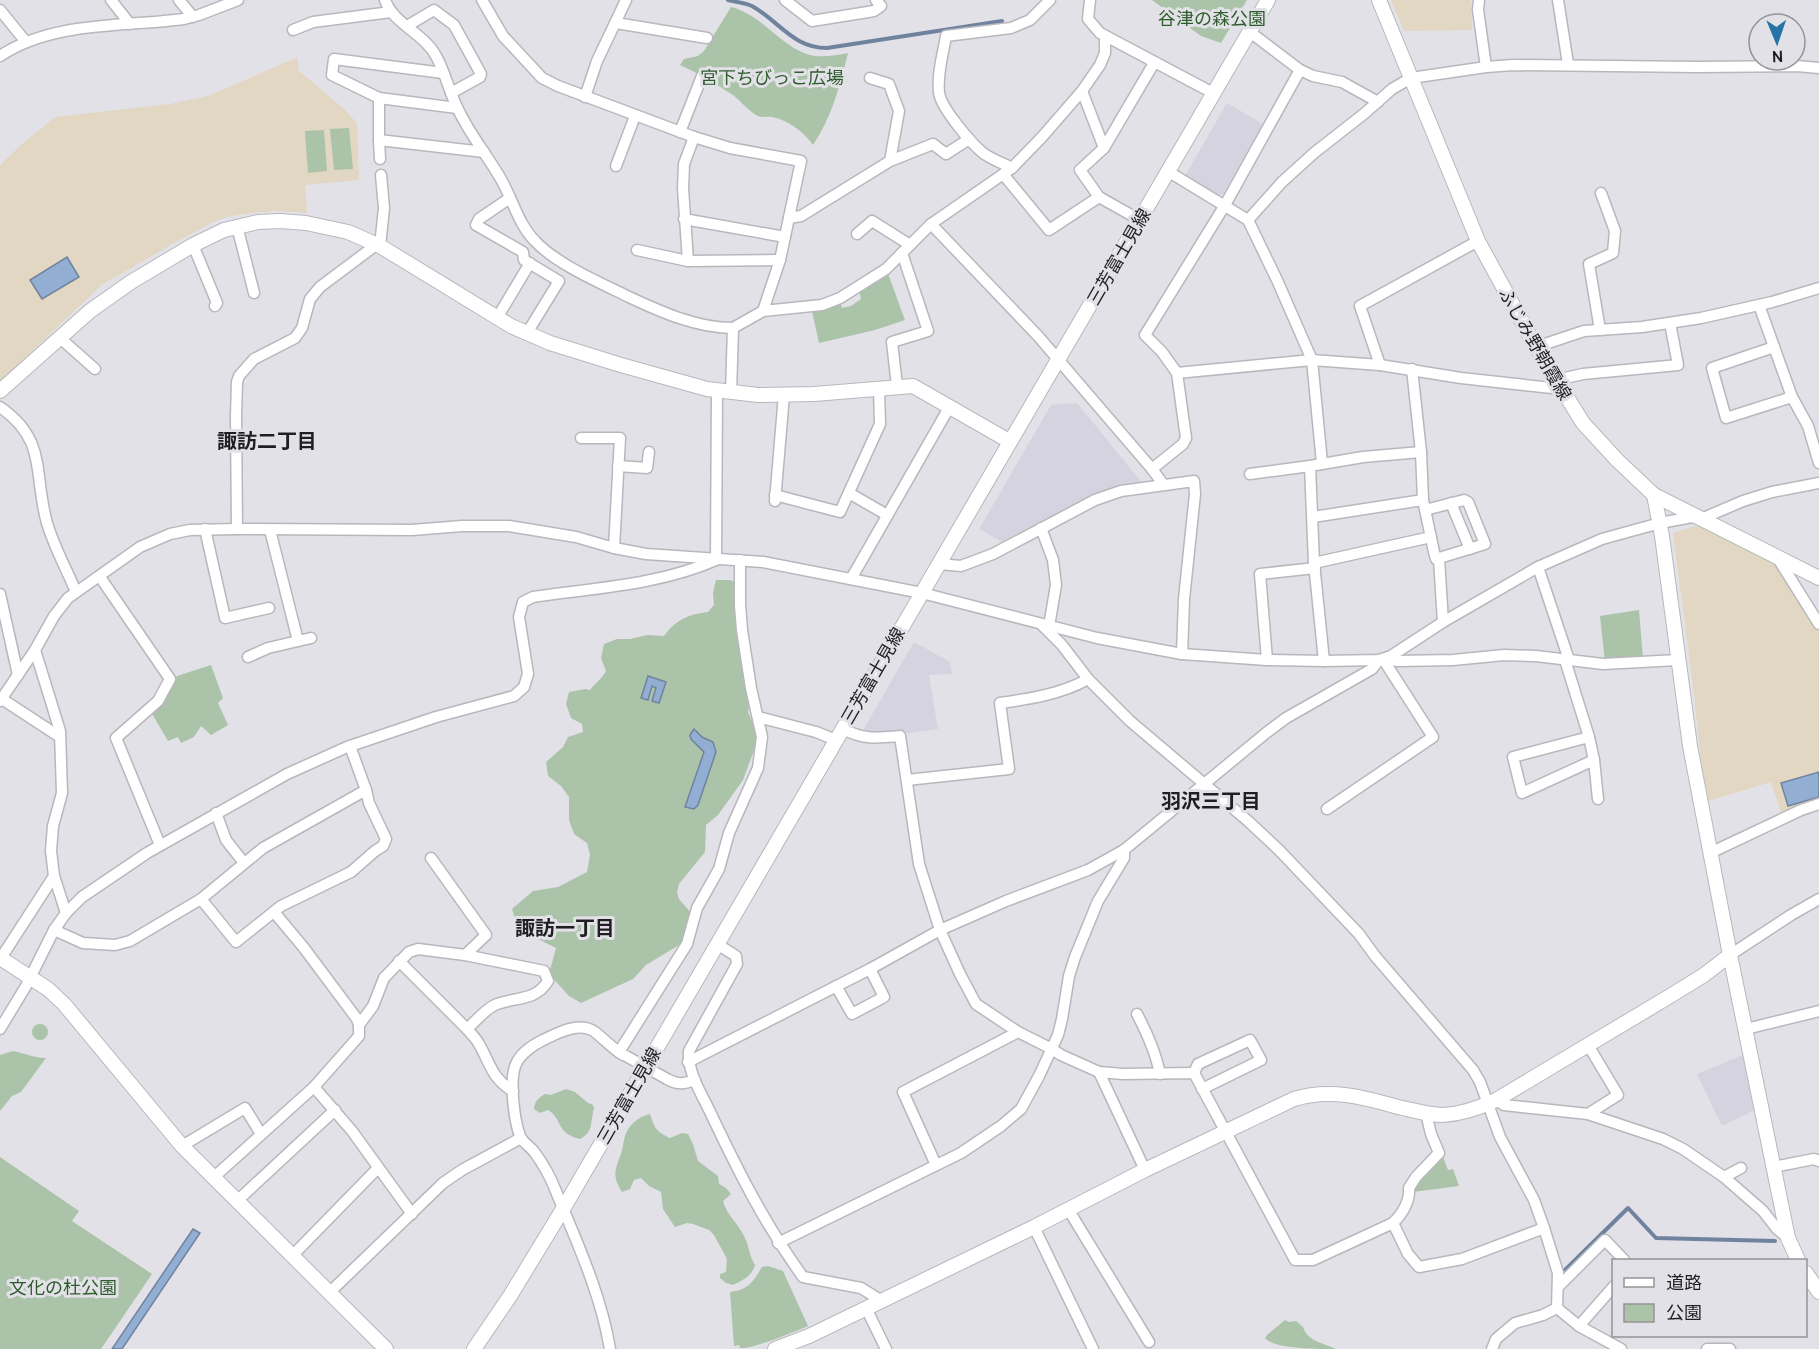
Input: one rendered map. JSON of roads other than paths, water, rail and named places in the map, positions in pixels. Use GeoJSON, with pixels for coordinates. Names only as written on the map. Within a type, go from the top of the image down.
{"type":"FeatureCollection","features":[{"type":"Feature","properties":{"kind":"street"},"geometry":{"type":"LineString","coordinates":[[111,0],[130,24]]}},
{"type":"Feature","properties":{"kind":"street"},"geometry":{"type":"LineString","coordinates":[[179,0],[192,17]]}},
{"type":"Feature","properties":{"kind":"street"},"geometry":{"type":"LineString","coordinates":[[0,56],[26,42],[51,33],[192,17],[238,0]]}},
{"type":"Feature","properties":{"kind":"street"},"geometry":{"type":"LineString","coordinates":[[385,0],[391,12],[429,45],[436,56],[457,108],[502,181],[534,241],[546,252],[589,278],[642,303],[710,326],[733,328],[763,311],[822,304],[840,298],[886,269],[931,224],[1007,171],[1042,137],[1082,91],[1100,65],[1105,52],[1105,36]]}},
{"type":"Feature","properties":{"kind":"street"},"geometry":{"type":"LineString","coordinates":[[482,0],[503,36],[542,78],[585,97],[694,137],[730,148],[801,161],[780,260],[763,311]]}},
{"type":"Feature","properties":{"kind":"street"},"geometry":{"type":"LineString","coordinates":[[585,97],[597,62],[626,0]]}},
{"type":"Feature","properties":{"kind":"street"},"geometry":{"type":"LineString","coordinates":[[785,0],[812,21],[874,11],[881,6],[876,0]]}},
{"type":"Feature","properties":{"kind":"street"},"geometry":{"type":"LineString","coordinates":[[1050,0],[1030,20],[1011,28],[945,36],[939,93],[943,104],[969,139],[984,154],[1007,171],[1048,230],[1099,197]]}},
{"type":"Feature","properties":{"kind":"street"},"geometry":{"type":"LineString","coordinates":[[1090,0],[1088,19],[1100,33],[1213,93]]}},
{"type":"Feature","properties":{"kind":"street","name":"三芳富士見線"},"geometry":{"type":"LineString","coordinates":[[474,1349],[510,1296],[563,1209],[1268,0]]}},
{"type":"Feature","properties":{"kind":"street","name":"ふじみ野朝霞線"},"geometry":{"type":"LineString","coordinates":[[1379,0],[1478,241],[1536,347],[1583,423],[1597,440],[1654,495],[1819,578]]}},
{"type":"Feature","properties":{"kind":"street"},"geometry":{"type":"LineString","coordinates":[[1479,0],[1478,10],[1486,67]]}},
{"type":"Feature","properties":{"kind":"street"},"geometry":{"type":"LineString","coordinates":[[1558,0],[1568,64]]}},
{"type":"Feature","properties":{"kind":"street"},"geometry":{"type":"LineString","coordinates":[[0,10],[26,42]]}},
{"type":"Feature","properties":{"kind":"street"},"geometry":{"type":"LineString","coordinates":[[407,26],[432,10],[454,25],[481,74],[480,77],[451,93]]}},
{"type":"Feature","properties":{"kind":"street"},"geometry":{"type":"LineString","coordinates":[[293,30],[313,22],[391,12]]}},
{"type":"Feature","properties":{"kind":"street"},"geometry":{"type":"LineString","coordinates":[[615,23],[707,38]]}},
{"type":"Feature","properties":{"kind":"street"},"geometry":{"type":"LineString","coordinates":[[1250,32],[1300,70],[1313,76],[1342,82],[1378,102]]}},
{"type":"Feature","properties":{"kind":"street"},"geometry":{"type":"LineString","coordinates":[[443,73],[334,58],[332,75],[379,98],[457,108]]}},
{"type":"Feature","properties":{"kind":"street"},"geometry":{"type":"LineString","coordinates":[[1140,220],[1099,197],[1080,170],[1104,148],[1154,63]]}},
{"type":"Feature","properties":{"kind":"street"},"geometry":{"type":"LineString","coordinates":[[1248,220],[1282,182],[1306,160],[1392,89],[1411,78],[1513,65],[1819,68]]}},
{"type":"Feature","properties":{"kind":"street"},"geometry":{"type":"LineString","coordinates":[[1152,469],[1183,444],[1186,438],[1177,373],[1162,352],[1145,335],[1225,205],[1300,70]]}},
{"type":"Feature","properties":{"kind":"street"},"geometry":{"type":"LineString","coordinates":[[680,132],[702,76]]}},
{"type":"Feature","properties":{"kind":"street"},"geometry":{"type":"LineString","coordinates":[[870,78],[889,84],[899,111],[890,161]]}},
{"type":"Feature","properties":{"kind":"street"},"geometry":{"type":"LineString","coordinates":[[1082,91],[1104,148]]}},
{"type":"Feature","properties":{"kind":"street"},"geometry":{"type":"LineString","coordinates":[[379,98],[380,159]]}},
{"type":"Feature","properties":{"kind":"street"},"geometry":{"type":"LineString","coordinates":[[616,166],[635,116]]}},
{"type":"Feature","properties":{"kind":"street"},"geometry":{"type":"LineString","coordinates":[[688,261],[684,219],[684,164],[694,137]]}},
{"type":"Feature","properties":{"kind":"street"},"geometry":{"type":"LineString","coordinates":[[789,218],[801,216],[890,161],[933,144],[946,154],[969,139]]}},
{"type":"Feature","properties":{"kind":"street"},"geometry":{"type":"LineString","coordinates":[[379,140],[483,152]]}},
{"type":"Feature","properties":{"kind":"street"},"geometry":{"type":"LineString","coordinates":[[1169,172],[1248,220],[1312,360],[1322,463]]}},
{"type":"Feature","properties":{"kind":"street"},"geometry":{"type":"LineString","coordinates":[[237,529],[236,416],[239,376],[254,359],[295,338],[302,328],[310,299],[320,287],[378,245],[384,208],[381,175]]}},
{"type":"Feature","properties":{"kind":"street"},"geometry":{"type":"LineString","coordinates":[[1600,330],[1589,264],[1613,253],[1616,231],[1601,193]]}},
{"type":"Feature","properties":{"kind":"street"},"geometry":{"type":"LineString","coordinates":[[510,198],[479,219],[476,225],[523,252],[524,260],[559,281],[527,333]]}},
{"type":"Feature","properties":{"kind":"street"},"geometry":{"type":"LineString","coordinates":[[684,219],[785,237]]}},
{"type":"Feature","properties":{"kind":"street"},"geometry":{"type":"LineString","coordinates":[[0,391],[116,291],[224,230],[258,222],[280,221],[306,223],[348,232],[378,245],[497,318],[527,333],[550,343],[610,362],[694,386],[758,395],[913,386],[1009,441]]}},
{"type":"Feature","properties":{"kind":"street"},"geometry":{"type":"LineString","coordinates":[[856,234],[872,221],[906,249],[928,331],[892,342],[897,386]]}},
{"type":"Feature","properties":{"kind":"street"},"geometry":{"type":"LineString","coordinates":[[931,224],[1059,359],[1163,484]]}},
{"type":"Feature","properties":{"kind":"street"},"geometry":{"type":"LineString","coordinates":[[237,226],[254,293]]}},
{"type":"Feature","properties":{"kind":"street"},"geometry":{"type":"LineString","coordinates":[[1380,365],[1360,306],[1478,241]]}},
{"type":"Feature","properties":{"kind":"street"},"geometry":{"type":"LineString","coordinates":[[194,245],[217,303],[215,306]]}},
{"type":"Feature","properties":{"kind":"street"},"geometry":{"type":"LineString","coordinates":[[637,250],[688,261],[780,260]]}},
{"type":"Feature","properties":{"kind":"street"},"geometry":{"type":"LineString","coordinates":[[497,318],[530,263]]}},
{"type":"Feature","properties":{"kind":"street"},"geometry":{"type":"LineString","coordinates":[[1536,347],[1584,330],[1670,323],[1701,318],[1760,305],[1819,288]]}},
{"type":"Feature","properties":{"kind":"street"},"geometry":{"type":"LineString","coordinates":[[1760,305],[1792,397],[1808,426],[1819,463]]}},
{"type":"Feature","properties":{"kind":"street"},"geometry":{"type":"LineString","coordinates":[[1177,373],[1312,360],[1380,365],[1461,378],[1558,385],[1583,374],[1678,365],[1670,323]]}},
{"type":"Feature","properties":{"kind":"street"},"geometry":{"type":"LineString","coordinates":[[716,560],[724,392],[733,328]]}},
{"type":"Feature","properties":{"kind":"street"},"geometry":{"type":"LineString","coordinates":[[60,338],[94,369]]}},
{"type":"Feature","properties":{"kind":"street"},"geometry":{"type":"LineString","coordinates":[[1774,347],[1712,368],[1726,418],[1792,397]]}},
{"type":"Feature","properties":{"kind":"street"},"geometry":{"type":"LineString","coordinates":[[1412,369],[1424,505],[1436,559],[1439,559],[1443,622]]}},
{"type":"Feature","properties":{"kind":"street"},"geometry":{"type":"LineString","coordinates":[[784,394],[775,498],[840,512],[880,424],[879,388]]}},
{"type":"Feature","properties":{"kind":"street"},"geometry":{"type":"LineString","coordinates":[[0,406],[20,423],[31,440],[48,527],[76,592]]}},
{"type":"Feature","properties":{"kind":"street"},"geometry":{"type":"LineString","coordinates":[[851,579],[950,406]]}},
{"type":"Feature","properties":{"kind":"street"},"geometry":{"type":"LineString","coordinates":[[581,438],[620,438],[614,548]]}},
{"type":"Feature","properties":{"kind":"street"},"geometry":{"type":"LineString","coordinates":[[618,466],[647,468],[649,452]]}},
{"type":"Feature","properties":{"kind":"street"},"geometry":{"type":"LineString","coordinates":[[1250,474],[1421,452]]}},
{"type":"Feature","properties":{"kind":"street"},"geometry":{"type":"LineString","coordinates":[[1310,466],[1315,566],[1324,662]]}},
{"type":"Feature","properties":{"kind":"street"},"geometry":{"type":"LineString","coordinates":[[939,564],[961,566],[993,554],[1095,500],[1121,491],[1194,481],[1184,599],[1182,654]]}},
{"type":"Feature","properties":{"kind":"street"},"geometry":{"type":"LineString","coordinates":[[688,1062],[870,969],[940,930],[1088,870],[1124,850],[1286,718],[1372,669],[1381,660],[1538,567],[1602,539],[1660,523],[1692,517],[1701,519],[1762,495],[1819,483]]}},
{"type":"Feature","properties":{"kind":"street"},"geometry":{"type":"LineString","coordinates":[[849,493],[887,515]]}},
{"type":"Feature","properties":{"kind":"street"},"geometry":{"type":"LineString","coordinates":[[1654,495],[1660,523],[1690,746],[1710,853],[1788,1238],[1798,1259]]}},
{"type":"Feature","properties":{"kind":"street"},"geometry":{"type":"LineString","coordinates":[[1313,517],[1464,500],[1468,502],[1485,544],[1439,559]]}},
{"type":"Feature","properties":{"kind":"street"},"geometry":{"type":"LineString","coordinates":[[1452,503],[1470,549]]}},
{"type":"Feature","properties":{"kind":"street"},"geometry":{"type":"LineString","coordinates":[[60,737],[1,700],[35,650],[54,616],[68,598],[140,548],[176,532],[205,529],[412,530],[462,526],[509,526],[576,537],[646,554],[763,562],[922,593],[1096,638],[1182,654],[1324,662],[1453,660],[1504,655],[1536,656],[1603,664],[1678,660]]}},
{"type":"Feature","properties":{"kind":"street"},"geometry":{"type":"LineString","coordinates":[[1041,528],[1053,561],[1056,585],[1044,624]]}},
{"type":"Feature","properties":{"kind":"street"},"geometry":{"type":"LineString","coordinates":[[205,529],[225,618],[269,608]]}},
{"type":"Feature","properties":{"kind":"street"},"geometry":{"type":"LineString","coordinates":[[270,530],[298,641]]}},
{"type":"Feature","properties":{"kind":"street"},"geometry":{"type":"LineString","coordinates":[[1268,660],[1260,574],[1315,566],[1337,557],[1431,537]]}},
{"type":"Feature","properties":{"kind":"street"},"geometry":{"type":"LineString","coordinates":[[1777,557],[1819,624]]}},
{"type":"Feature","properties":{"kind":"street"},"geometry":{"type":"LineString","coordinates":[[0,1029],[54,930],[66,913],[82,897],[160,845],[287,774],[350,746],[436,717],[514,696],[524,687],[528,674],[519,617],[524,602],[533,597],[666,577],[716,560]]}},
{"type":"Feature","properties":{"kind":"street"},"geometry":{"type":"LineString","coordinates":[[623,1054],[687,945],[697,908],[719,869],[729,832],[758,768],[762,737],[751,688],[742,630],[740,560]]}},
{"type":"Feature","properties":{"kind":"street"},"geometry":{"type":"LineString","coordinates":[[1538,567],[1589,737],[1598,799]]}},
{"type":"Feature","properties":{"kind":"street"},"geometry":{"type":"LineString","coordinates":[[100,577],[170,679],[158,701],[116,738],[160,845]]}},
{"type":"Feature","properties":{"kind":"street"},"geometry":{"type":"LineString","coordinates":[[0,594],[18,675]]}},
{"type":"Feature","properties":{"kind":"street"},"geometry":{"type":"LineString","coordinates":[[1044,624],[1088,679],[1130,721],[1279,850],[1359,934],[1374,956],[1473,1070],[1492,1102],[1500,1137],[1534,1200],[1544,1228],[1558,1273],[1557,1308]]}},
{"type":"Feature","properties":{"kind":"street"},"geometry":{"type":"LineString","coordinates":[[248,657],[268,648],[311,638]]}},
{"type":"Feature","properties":{"kind":"street"},"geometry":{"type":"LineString","coordinates":[[35,650],[60,731],[62,793],[51,838],[54,876],[66,913]]}},
{"type":"Feature","properties":{"kind":"street"},"geometry":{"type":"LineString","coordinates":[[1327,809],[1433,737],[1381,660]]}},
{"type":"Feature","properties":{"kind":"street"},"geometry":{"type":"LineString","coordinates":[[907,780],[1009,769],[1000,703],[1051,693],[1075,686],[1088,679]]}},
{"type":"Feature","properties":{"kind":"street"},"geometry":{"type":"LineString","coordinates":[[758,717],[816,732],[872,738],[900,736],[919,864],[940,930],[976,1004],[1018,1032],[1052,1048],[1061,1055],[1100,1072],[1194,1073]]}},
{"type":"Feature","properties":{"kind":"street"},"geometry":{"type":"LineString","coordinates":[[1589,737],[1513,757],[1522,793],[1594,760]]}},
{"type":"Feature","properties":{"kind":"street"},"geometry":{"type":"LineString","coordinates":[[201,899],[236,942],[281,906],[351,872],[383,846],[386,839],[369,803],[350,746]]}},
{"type":"Feature","properties":{"kind":"street"},"geometry":{"type":"LineString","coordinates":[[54,930],[83,943],[115,945],[130,941],[201,899],[263,848],[366,790]]}},
{"type":"Feature","properties":{"kind":"street"},"geometry":{"type":"LineString","coordinates":[[1710,853],[1800,810],[1819,804]]}},
{"type":"Feature","properties":{"kind":"street"},"geometry":{"type":"LineString","coordinates":[[216,813],[226,840],[244,863]]}},
{"type":"Feature","properties":{"kind":"street"},"geometry":{"type":"LineString","coordinates":[[778,1243],[961,1153],[984,1138],[1021,1108],[1052,1048],[1061,1025],[1069,976],[1075,957],[1098,901],[1124,858],[1124,850]]}},
{"type":"Feature","properties":{"kind":"street"},"geometry":{"type":"LineString","coordinates":[[431,858],[486,935],[465,955]]}},
{"type":"Feature","properties":{"kind":"street"},"geometry":{"type":"LineString","coordinates":[[54,876],[1,958],[48,989],[64,1004],[182,1146],[386,1349]]}},
{"type":"Feature","properties":{"kind":"street"},"geometry":{"type":"LineString","coordinates":[[775,1349],[809,1336],[882,1301],[1287,1101],[1320,1093],[1331,1093],[1351,1095],[1426,1113],[1443,1114],[1473,1110],[1492,1102],[1704,975],[1730,955],[1819,899]]}},
{"type":"Feature","properties":{"kind":"street"},"geometry":{"type":"LineString","coordinates":[[213,1178],[314,1087],[358,1039],[357,1019],[274,912]]}},
{"type":"Feature","properties":{"kind":"street"},"geometry":{"type":"LineString","coordinates":[[717,944],[736,956],[737,964],[689,1051],[688,1062],[695,1080],[737,1168],[778,1243],[803,1277],[861,1288],[882,1301]]}},
{"type":"Feature","properties":{"kind":"street"},"geometry":{"type":"LineString","coordinates":[[359,1025],[373,1005],[384,978],[409,952],[418,949],[465,955],[544,971],[548,981],[542,991],[495,1005],[467,1029]]}},
{"type":"Feature","properties":{"kind":"street"},"geometry":{"type":"LineString","coordinates":[[399,962],[477,1040],[490,1067],[505,1086],[513,1091]]}},
{"type":"Feature","properties":{"kind":"street"},"geometry":{"type":"LineString","coordinates":[[836,986],[852,1014],[884,997],[870,969]]}},
{"type":"Feature","properties":{"kind":"street"},"geometry":{"type":"LineString","coordinates":[[1746,1029],[1819,1011]]}},
{"type":"Feature","properties":{"kind":"street"},"geometry":{"type":"LineString","coordinates":[[1137,1014],[1158,1062],[1160,1074]]}},
{"type":"Feature","properties":{"kind":"street"},"geometry":{"type":"LineString","coordinates":[[610,1349],[588,1272],[554,1186],[544,1166],[521,1138],[514,1108],[513,1072],[520,1057],[540,1042],[575,1028],[589,1029],[623,1054],[676,1084],[695,1080]]}},
{"type":"Feature","properties":{"kind":"street"},"geometry":{"type":"LineString","coordinates":[[936,1165],[903,1092],[1018,1032]]}},
{"type":"Feature","properties":{"kind":"street"},"geometry":{"type":"LineString","coordinates":[[1194,1073],[1198,1064],[1250,1040],[1261,1060],[1202,1089]]}},
{"type":"Feature","properties":{"kind":"street"},"geometry":{"type":"LineString","coordinates":[[1588,1045],[1618,1095],[1588,1114]]}},
{"type":"Feature","properties":{"kind":"street"},"geometry":{"type":"LineString","coordinates":[[1100,1072],[1145,1170]]}},
{"type":"Feature","properties":{"kind":"street"},"geometry":{"type":"LineString","coordinates":[[1194,1073],[1294,1260],[1313,1260],[1393,1223],[1401,1215],[1410,1196],[1408,1188],[1439,1154],[1426,1113]]}},
{"type":"Feature","properties":{"kind":"street"},"geometry":{"type":"LineString","coordinates":[[314,1087],[375,1160],[378,1168],[412,1214]]}},
{"type":"Feature","properties":{"kind":"street"},"geometry":{"type":"LineString","coordinates":[[1492,1102],[1588,1114],[1663,1139],[1683,1149],[1724,1177],[1763,1211],[1788,1238]]}},
{"type":"Feature","properties":{"kind":"street"},"geometry":{"type":"LineString","coordinates":[[182,1146],[245,1108],[261,1134]]}},
{"type":"Feature","properties":{"kind":"street"},"geometry":{"type":"LineString","coordinates":[[237,1201],[335,1110]]}},
{"type":"Feature","properties":{"kind":"street"},"geometry":{"type":"LineString","coordinates":[[330,1292],[443,1183],[521,1138]]}},
{"type":"Feature","properties":{"kind":"street"},"geometry":{"type":"LineString","coordinates":[[1774,1167],[1814,1159],[1819,1161]]}},
{"type":"Feature","properties":{"kind":"street"},"geometry":{"type":"LineString","coordinates":[[293,1255],[378,1168]]}},
{"type":"Feature","properties":{"kind":"street"},"geometry":{"type":"LineString","coordinates":[[1724,1177],[1742,1168]]}},
{"type":"Feature","properties":{"kind":"street"},"geometry":{"type":"LineString","coordinates":[[1068,1209],[1149,1342]]}},
{"type":"Feature","properties":{"kind":"street"},"geometry":{"type":"LineString","coordinates":[[1393,1223],[1408,1254],[1419,1267],[1462,1260],[1544,1228]]}},
{"type":"Feature","properties":{"kind":"street"},"geometry":{"type":"LineString","coordinates":[[1034,1227],[1093,1349]]}},
{"type":"Feature","properties":{"kind":"street"},"geometry":{"type":"LineString","coordinates":[[1558,1287],[1605,1240],[1623,1259]]}},
{"type":"Feature","properties":{"kind":"street"},"geometry":{"type":"LineString","coordinates":[[1807,1275],[1819,1292]]}},
{"type":"Feature","properties":{"kind":"street"},"geometry":{"type":"LineString","coordinates":[[1579,1326],[1612,1288]]}},
{"type":"Feature","properties":{"kind":"street"},"geometry":{"type":"LineString","coordinates":[[866,1308],[886,1349]]}},
{"type":"Feature","properties":{"kind":"street"},"geometry":{"type":"LineString","coordinates":[[1557,1308],[1579,1326],[1621,1349]]}},
{"type":"Feature","properties":{"kind":"street"},"geometry":{"type":"LineString","coordinates":[[1492,1349],[1496,1339],[1515,1323],[1543,1315],[1557,1308]]}},
{"type":"Feature","properties":{"kind":"street"},"geometry":{"type":"LineString","coordinates":[[1707,1349],[1730,1349]]}},
{"type":"Feature","properties":{"kind":"water"},"geometry":{"type":"Polygon","coordinates":[[[67,257],[79,277],[42,299],[30,280],[67,257]]]}},
{"type":"Feature","properties":{"kind":"water"},"geometry":{"type":"Polygon","coordinates":[[[648,676],[666,682],[659,703],[652,701],[656,688],[652,686],[648,700],[641,698],[648,676]]]}},
{"type":"Feature","properties":{"kind":"water"},"geometry":{"type":"Polygon","coordinates":[[[694,729],[702,737],[713,742],[716,752],[698,805],[694,809],[685,807],[704,752],[691,739],[690,735],[694,729]]]}},
{"type":"Feature","properties":{"kind":"water"},"geometry":{"type":"Polygon","coordinates":[[[1819,772],[1819,797],[1788,806],[1781,783],[1819,772]]]}},
{"type":"Feature","properties":{"kind":"water"},"geometry":{"type":"Polygon","coordinates":[[[193,1229],[200,1233],[122,1349],[112,1349],[193,1229]]]}},
{"type":"Feature","properties":{"kind":"waterway"},"geometry":{"type":"LineString","coordinates":[[728,0],[752,6],[805,44],[827,48],[1002,21]]}},
{"type":"Feature","properties":{"kind":"waterway"},"geometry":{"type":"LineString","coordinates":[[1562,1273],[1628,1208],[1656,1238],[1775,1241]]}},
{"type":"Feature","properties":{"kind":"district","name":"諏訪二丁目"},"geometry":{"type":"Point","coordinates":[267,441]}},
{"type":"Feature","properties":{"kind":"district","name":"羽沢三丁目"},"geometry":{"type":"Point","coordinates":[1211,801]}},
{"type":"Feature","properties":{"kind":"district","name":"諏訪一丁目"},"geometry":{"type":"Point","coordinates":[565,928]}},
{"type":"Feature","properties":{"kind":"park label","name":"谷津の森公園"},"geometry":{"type":"Point","coordinates":[1212,19]}},
{"type":"Feature","properties":{"kind":"park label","name":"宮下ちびっこ広場"},"geometry":{"type":"Point","coordinates":[772,78]}},
{"type":"Feature","properties":{"kind":"park label","name":"文化の杜公園"},"geometry":{"type":"Point","coordinates":[63,1288]}}]}
